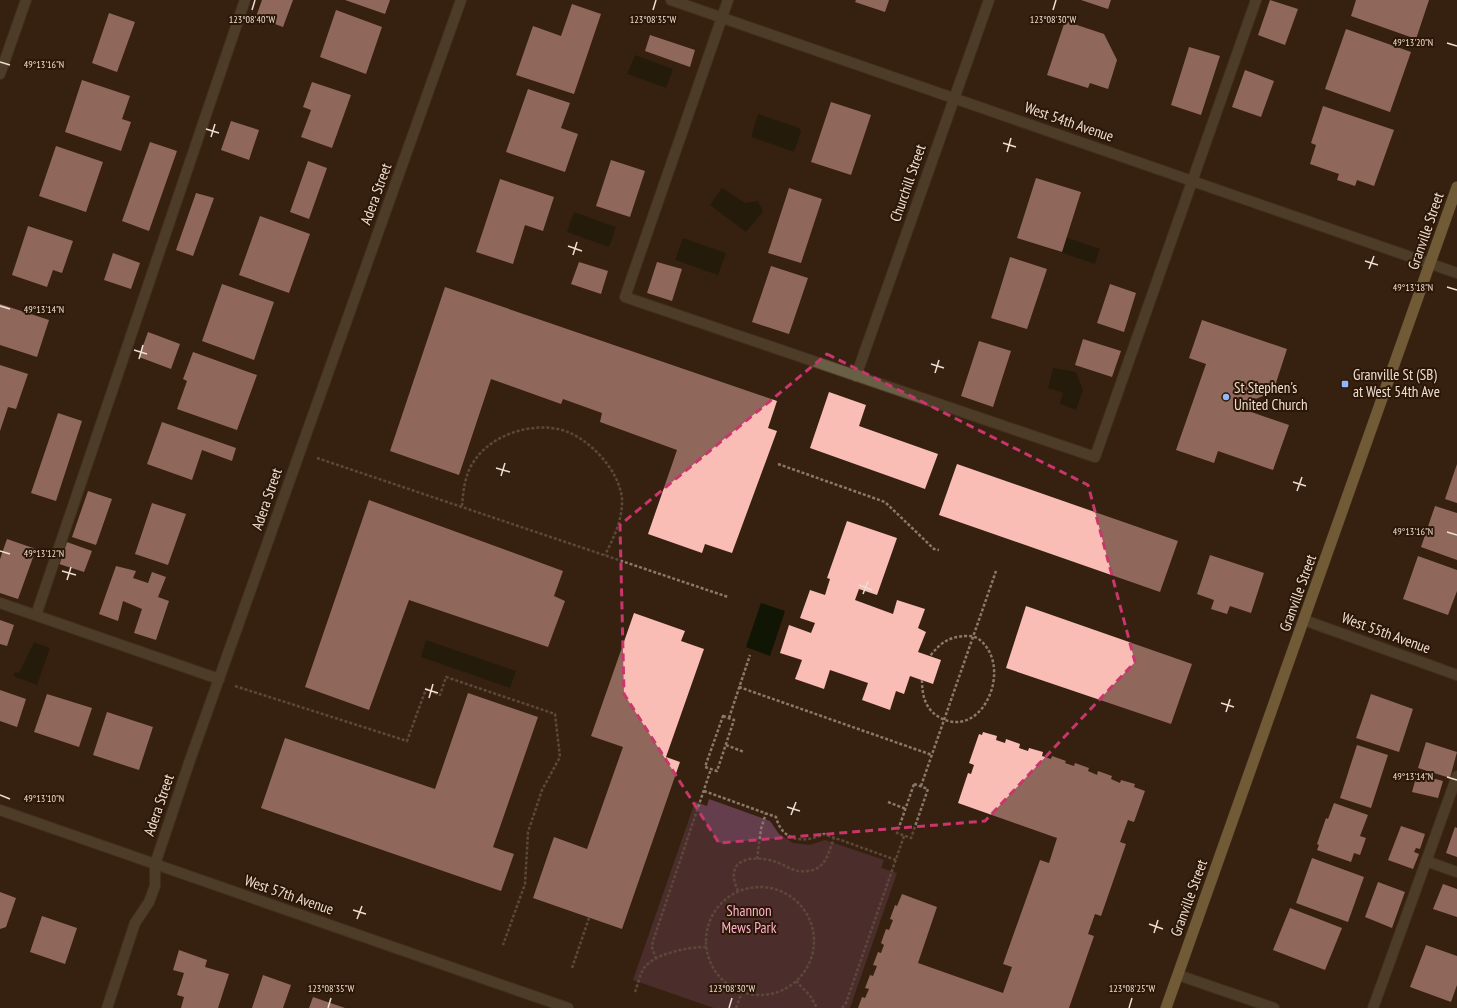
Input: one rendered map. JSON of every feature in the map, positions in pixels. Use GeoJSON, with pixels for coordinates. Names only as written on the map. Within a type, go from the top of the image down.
{"type":"FeatureCollection","features":[{"type":"Feature","properties":{"kind":"highway","name":"Granville Street"},"geometry":{"type":"LineString","coordinates":[[1166,1008],[1457,187]]}},
{"type":"Feature","properties":{"kind":"street"},"geometry":{"type":"LineString","coordinates":[[0,74],[26,0]]}},
{"type":"Feature","properties":{"kind":"street"},"geometry":{"type":"LineString","coordinates":[[36,615],[245,0]]}},
{"type":"Feature","properties":{"kind":"street","name":"Adera Street"},"geometry":{"type":"LineString","coordinates":[[107,1008],[135,923],[147,906],[155,886],[155,864],[218,679],[461,0]]}},
{"type":"Feature","properties":{"kind":"street","name":"West 54th Avenue"},"geometry":{"type":"LineString","coordinates":[[671,0],[1457,273]]}},
{"type":"Feature","properties":{"kind":"street"},"geometry":{"type":"LineString","coordinates":[[728,0],[625,297],[1095,457],[1256,0]]}},
{"type":"Feature","properties":{"kind":"street","name":"Churchill Street"},"geometry":{"type":"LineString","coordinates":[[856,376],[989,0]]}},
{"type":"Feature","properties":{"kind":"street"},"geometry":{"type":"LineString","coordinates":[[0,603],[218,679]]}},
{"type":"Feature","properties":{"kind":"street","name":"West 55th Avenue"},"geometry":{"type":"LineString","coordinates":[[1304,620],[1457,675]]}},
{"type":"Feature","properties":{"kind":"street"},"geometry":{"type":"LineString","coordinates":[[1373,1008],[1457,776]]}},
{"type":"Feature","properties":{"kind":"street","name":"West 57th Avenue"},"geometry":{"type":"LineString","coordinates":[[0,810],[568,1008]]}},
{"type":"Feature","properties":{"kind":"street"},"geometry":{"type":"LineString","coordinates":[[1426,862],[1457,872]]}},
{"type":"Feature","properties":{"kind":"street"},"geometry":{"type":"LineString","coordinates":[[1178,975],[1274,1008]]}},
{"type":"Feature","properties":{"kind":"path"},"geometry":{"type":"LineString","coordinates":[[462,506],[464,484],[470,469],[490,445],[502,437],[536,427],[563,430],[590,446],[612,470],[619,485],[622,498],[619,527],[605,555]]}},
{"type":"Feature","properties":{"kind":"path"},"geometry":{"type":"LineString","coordinates":[[300,452],[728,597]]}},
{"type":"Feature","properties":{"kind":"path"},"geometry":{"type":"LineString","coordinates":[[778,464],[885,502],[934,549],[939,550]]}},
{"type":"Feature","properties":{"kind":"path"},"geometry":{"type":"LineString","coordinates":[[921,786],[996,571]]}},
{"type":"Feature","properties":{"kind":"path"},"geometry":{"type":"LineString","coordinates":[[922,680],[922,692],[927,704],[933,713],[944,720],[953,722],[966,720],[978,713],[990,697],[995,674],[995,663],[990,651],[982,641],[973,636],[951,638],[939,644],[930,656]]}},
{"type":"Feature","properties":{"kind":"path"},"geometry":{"type":"LineString","coordinates":[[729,718],[750,655]]}},
{"type":"Feature","properties":{"kind":"path"},"geometry":{"type":"LineString","coordinates":[[218,679],[242,689],[407,741],[426,689],[440,695],[446,677],[555,714],[560,757],[542,790],[528,832],[524,884],[503,945]]}},
{"type":"Feature","properties":{"kind":"path"},"geometry":{"type":"LineString","coordinates":[[739,687],[932,755]]}},
{"type":"Feature","properties":{"kind":"path"},"geometry":{"type":"LineString","coordinates":[[723,716],[734,720],[726,745],[717,771],[705,767],[723,716]]}},
{"type":"Feature","properties":{"kind":"path"},"geometry":{"type":"LineString","coordinates":[[726,745],[744,752]]}},
{"type":"Feature","properties":{"kind":"path"},"geometry":{"type":"LineString","coordinates":[[656,959],[652,947],[653,941],[711,769]]}},
{"type":"Feature","properties":{"kind":"path"},"geometry":{"type":"LineString","coordinates":[[914,784],[921,786],[928,789],[911,838],[897,833],[914,784]]}},
{"type":"Feature","properties":{"kind":"path"},"geometry":{"type":"LineString","coordinates":[[704,791],[776,817],[779,826],[785,833],[794,838],[816,838],[824,834],[896,860]]}},
{"type":"Feature","properties":{"kind":"path"},"geometry":{"type":"LineString","coordinates":[[888,802],[906,809]]}},
{"type":"Feature","properties":{"kind":"path"},"geometry":{"type":"LineString","coordinates":[[758,859],[761,829],[766,813]]}},
{"type":"Feature","properties":{"kind":"path"},"geometry":{"type":"LineString","coordinates":[[842,1008],[846,1003],[904,836]]}},
{"type":"Feature","properties":{"kind":"path"},"geometry":{"type":"LineString","coordinates":[[738,891],[734,873],[737,866],[743,861],[758,859],[774,861],[797,871],[808,871],[818,868],[827,858],[834,838]]}},
{"type":"Feature","properties":{"kind":"path"},"geometry":{"type":"LineString","coordinates":[[764,886],[778,889],[791,896],[802,906],[809,916],[813,929],[813,951],[805,971],[796,981],[784,990],[770,994],[754,995],[742,992],[733,988],[716,973],[711,963],[706,947],[705,935],[714,912],[727,897],[738,891],[751,887],[764,886]]}},
{"type":"Feature","properties":{"kind":"path"},"geometry":{"type":"LineString","coordinates":[[572,968],[589,918]]}},
{"type":"Feature","properties":{"kind":"path"},"geometry":{"type":"LineString","coordinates":[[635,992],[644,967],[656,959],[684,948],[706,947]]}},
{"type":"Feature","properties":{"kind":"path"},"geometry":{"type":"LineString","coordinates":[[796,981],[811,998],[817,1008]]}},
{"type":"Feature","properties":{"kind":"path"},"geometry":{"type":"LineString","coordinates":[[736,1008],[742,992]]}},
{"type":"Feature","properties":{"kind":"highlighted area"},"geometry":{"type":"Polygon","coordinates":[[[827,354],[1088,485],[1135,662],[985,821],[719,843],[624,694],[620,525],[827,354]]]}},
{"type":"Feature","properties":{"kind":"green space","name":"Shannon Mews Park"},"geometry":{"type":"Polygon","coordinates":[[[709,799],[770,821],[779,834],[793,843],[810,845],[825,840],[884,860],[881,868],[897,873],[850,1008],[714,1008],[633,980],[695,802],[707,806],[709,799]]]}},
{"type":"Feature","properties":{"kind":"shaded area"},"geometry":{"type":"Polygon","coordinates":[[[635,55],[673,69],[666,88],[627,74],[635,55]]]}},
{"type":"Feature","properties":{"kind":"shaded area"},"geometry":{"type":"Polygon","coordinates":[[[758,114],[799,128],[801,132],[794,152],[751,137],[758,114]]]}},
{"type":"Feature","properties":{"kind":"shaded area"},"geometry":{"type":"Polygon","coordinates":[[[722,188],[745,203],[758,201],[763,212],[746,232],[710,205],[722,188]]]}},
{"type":"Feature","properties":{"kind":"shaded area"},"geometry":{"type":"Polygon","coordinates":[[[574,212],[616,227],[609,247],[567,232],[574,212]]]}},
{"type":"Feature","properties":{"kind":"shaded area"},"geometry":{"type":"Polygon","coordinates":[[[1057,234],[1100,249],[1095,264],[1051,249],[1057,234]]]}},
{"type":"Feature","properties":{"kind":"shaded area"},"geometry":{"type":"Polygon","coordinates":[[[683,238],[726,253],[718,275],[675,260],[683,238]]]}},
{"type":"Feature","properties":{"kind":"shaded area"},"geometry":{"type":"Polygon","coordinates":[[[1053,368],[1076,372],[1083,390],[1076,410],[1060,404],[1063,393],[1048,388],[1053,368]]]}},
{"type":"Feature","properties":{"kind":"shaded area"},"geometry":{"type":"Polygon","coordinates":[[[761,603],[785,611],[770,656],[746,647],[761,603]]]}},
{"type":"Feature","properties":{"kind":"shaded area"},"geometry":{"type":"Polygon","coordinates":[[[426,640],[516,671],[510,688],[421,657],[426,640]]]}},
{"type":"Feature","properties":{"kind":"shaded area"},"geometry":{"type":"Polygon","coordinates":[[[34,642],[50,648],[37,685],[13,676],[15,672],[19,673],[34,642]]]}},
{"type":"Feature","properties":{"kind":"building"},"geometry":{"type":"Polygon","coordinates":[[[262,0],[293,0],[283,27],[256,17],[262,0]]]}},
{"type":"Feature","properties":{"kind":"building"},"geometry":{"type":"Polygon","coordinates":[[[345,0],[390,0],[385,14],[345,0]]]}},
{"type":"Feature","properties":{"kind":"building"},"geometry":{"type":"Polygon","coordinates":[[[856,0],[889,0],[885,12],[855,2],[856,0]]]}},
{"type":"Feature","properties":{"kind":"building"},"geometry":{"type":"Polygon","coordinates":[[[1081,0],[1111,0],[1108,9],[1081,0]]]}},
{"type":"Feature","properties":{"kind":"building"},"geometry":{"type":"Polygon","coordinates":[[[1270,0],[1298,9],[1285,45],[1258,35],[1270,0]]]}},
{"type":"Feature","properties":{"kind":"building"},"geometry":{"type":"Polygon","coordinates":[[[1356,0],[1429,0],[1416,39],[1351,16],[1356,0]]]}},
{"type":"Feature","properties":{"kind":"building"},"geometry":{"type":"Polygon","coordinates":[[[572,4],[601,14],[574,94],[516,75],[533,26],[561,36],[572,4]]]}},
{"type":"Feature","properties":{"kind":"building"},"geometry":{"type":"Polygon","coordinates":[[[336,10],[382,27],[366,74],[320,57],[336,10]]]}},
{"type":"Feature","properties":{"kind":"building"},"geometry":{"type":"Polygon","coordinates":[[[109,13],[135,22],[117,72],[92,63],[109,13]]]}},
{"type":"Feature","properties":{"kind":"building"},"geometry":{"type":"Polygon","coordinates":[[[1065,21],[1104,34],[1117,60],[1108,89],[1090,83],[1088,88],[1047,75],[1065,21]]]}},
{"type":"Feature","properties":{"kind":"building"},"geometry":{"type":"Polygon","coordinates":[[[1346,29],[1411,52],[1390,112],[1325,89],[1346,29]]]}},
{"type":"Feature","properties":{"kind":"building"},"geometry":{"type":"Polygon","coordinates":[[[650,35],[695,50],[690,67],[645,51],[650,35]]]}},
{"type":"Feature","properties":{"kind":"building"},"geometry":{"type":"Polygon","coordinates":[[[1189,47],[1220,56],[1201,115],[1171,105],[1189,47]]]}},
{"type":"Feature","properties":{"kind":"building"},"geometry":{"type":"Polygon","coordinates":[[[1245,70],[1274,81],[1261,117],[1232,107],[1245,70]]]}},
{"type":"Feature","properties":{"kind":"building"},"geometry":{"type":"Polygon","coordinates":[[[82,80],[130,96],[122,119],[131,122],[121,151],[65,132],[82,80]]]}},
{"type":"Feature","properties":{"kind":"building"},"geometry":{"type":"Polygon","coordinates":[[[312,82],[351,95],[332,148],[301,137],[311,110],[303,107],[312,82]]]}},
{"type":"Feature","properties":{"kind":"building"},"geometry":{"type":"Polygon","coordinates":[[[528,89],[570,103],[561,128],[578,134],[565,172],[506,152],[528,89]]]}},
{"type":"Feature","properties":{"kind":"building"},"geometry":{"type":"Polygon","coordinates":[[[831,102],[871,115],[851,175],[811,162],[831,102]]]}},
{"type":"Feature","properties":{"kind":"building"},"geometry":{"type":"Polygon","coordinates":[[[1323,106],[1394,130],[1374,186],[1357,180],[1355,186],[1337,180],[1339,174],[1310,164],[1316,145],[1311,143],[1323,106]]]}},
{"type":"Feature","properties":{"kind":"building"},"geometry":{"type":"Polygon","coordinates":[[[231,121],[259,130],[249,160],[221,150],[231,121]]]}},
{"type":"Feature","properties":{"kind":"building"},"geometry":{"type":"Polygon","coordinates":[[[150,142],[177,151],[149,231],[122,221],[150,142]]]}},
{"type":"Feature","properties":{"kind":"building"},"geometry":{"type":"Polygon","coordinates":[[[56,146],[103,162],[86,212],[39,196],[56,146]]]}},
{"type":"Feature","properties":{"kind":"building"},"geometry":{"type":"Polygon","coordinates":[[[611,160],[645,171],[630,217],[596,206],[611,160]]]}},
{"type":"Feature","properties":{"kind":"building"},"geometry":{"type":"Polygon","coordinates":[[[308,161],[327,168],[309,219],[290,212],[308,161]]]}},
{"type":"Feature","properties":{"kind":"building"},"geometry":{"type":"Polygon","coordinates":[[[1036,178],[1081,192],[1062,252],[1017,238],[1036,178]]]}},
{"type":"Feature","properties":{"kind":"building"},"geometry":{"type":"Polygon","coordinates":[[[500,179],[554,197],[543,231],[525,225],[513,264],[476,252],[500,179]]]}},
{"type":"Feature","properties":{"kind":"building"},"geometry":{"type":"Polygon","coordinates":[[[789,188],[822,199],[801,263],[768,253],[789,188]]]}},
{"type":"Feature","properties":{"kind":"building"},"geometry":{"type":"Polygon","coordinates":[[[196,193],[214,198],[193,256],[176,250],[196,193]]]}},
{"type":"Feature","properties":{"kind":"building"},"geometry":{"type":"Polygon","coordinates":[[[260,216],[310,234],[289,293],[239,275],[260,216]]]}},
{"type":"Feature","properties":{"kind":"building"},"geometry":{"type":"Polygon","coordinates":[[[28,226],[73,241],[62,273],[53,270],[47,287],[12,275],[28,226]]]}},
{"type":"Feature","properties":{"kind":"building"},"geometry":{"type":"Polygon","coordinates":[[[113,253],[140,263],[131,289],[104,280],[113,253]]]}},
{"type":"Feature","properties":{"kind":"building"},"geometry":{"type":"Polygon","coordinates":[[[1010,257],[1047,269],[1027,329],[991,318],[1010,257]]]}},
{"type":"Feature","properties":{"kind":"building"},"geometry":{"type":"Polygon","coordinates":[[[579,262],[608,271],[601,294],[571,284],[579,262]]]}},
{"type":"Feature","properties":{"kind":"building"},"geometry":{"type":"Polygon","coordinates":[[[657,262],[682,269],[672,301],[647,293],[657,262]]]}},
{"type":"Feature","properties":{"kind":"building"},"geometry":{"type":"Polygon","coordinates":[[[771,266],[808,278],[789,334],[752,322],[771,266]]]}},
{"type":"Feature","properties":{"kind":"building"},"geometry":{"type":"Polygon","coordinates":[[[222,284],[274,302],[254,360],[202,341],[222,284]]]}},
{"type":"Feature","properties":{"kind":"building"},"geometry":{"type":"Polygon","coordinates":[[[1110,284],[1136,293],[1124,332],[1097,323],[1110,284]]]}},
{"type":"Feature","properties":{"kind":"building"},"geometry":{"type":"Polygon","coordinates":[[[445,287],[777,401],[768,428],[777,431],[732,553],[705,544],[702,553],[648,534],[677,450],[600,422],[602,413],[563,399],[561,404],[491,379],[459,475],[390,451],[445,287]]]}},
{"type":"Feature","properties":{"kind":"building"},"geometry":{"type":"Polygon","coordinates":[[[0,304],[49,320],[37,357],[0,345],[0,304]]]}},
{"type":"Feature","properties":{"kind":"building","name":"St Stephen's United Church"},"geometry":{"type":"Polygon","coordinates":[[[1202,320],[1287,349],[1273,392],[1240,405],[1235,403],[1234,406],[1289,425],[1273,470],[1218,451],[1214,463],[1176,450],[1206,364],[1189,358],[1202,320]]]}},
{"type":"Feature","properties":{"kind":"building"},"geometry":{"type":"Polygon","coordinates":[[[148,332],[180,344],[171,369],[139,357],[148,332]]]}},
{"type":"Feature","properties":{"kind":"building"},"geometry":{"type":"Polygon","coordinates":[[[1083,339],[1121,351],[1112,377],[1075,365],[1083,339]]]}},
{"type":"Feature","properties":{"kind":"building"},"geometry":{"type":"Polygon","coordinates":[[[979,341],[1011,351],[993,407],[961,396],[979,341]]]}},
{"type":"Feature","properties":{"kind":"building"},"geometry":{"type":"Polygon","coordinates":[[[193,352],[257,375],[237,430],[177,409],[187,381],[183,379],[193,352]]]}},
{"type":"Feature","properties":{"kind":"building"},"geometry":{"type":"Polygon","coordinates":[[[0,365],[28,374],[16,409],[8,407],[0,431],[0,365]]]}},
{"type":"Feature","properties":{"kind":"building"},"geometry":{"type":"Polygon","coordinates":[[[829,392],[866,405],[859,426],[938,454],[925,489],[810,448],[829,392]]]}},
{"type":"Feature","properties":{"kind":"building"},"geometry":{"type":"Polygon","coordinates":[[[58,413],[82,421],[56,501],[31,493],[58,413]]]}},
{"type":"Feature","properties":{"kind":"building"},"geometry":{"type":"Polygon","coordinates":[[[162,422],[236,448],[232,461],[202,450],[192,480],[147,464],[162,422]]]}},
{"type":"Feature","properties":{"kind":"building"},"geometry":{"type":"Polygon","coordinates":[[[957,464],[1178,541],[1160,592],[939,515],[957,464]]]}},
{"type":"Feature","properties":{"kind":"building"},"geometry":{"type":"Polygon","coordinates":[[[1457,464],[1457,503],[1445,499],[1457,464]]]}},
{"type":"Feature","properties":{"kind":"building"},"geometry":{"type":"Polygon","coordinates":[[[88,491],[112,499],[96,545],[72,537],[88,491]]]}},
{"type":"Feature","properties":{"kind":"building"},"geometry":{"type":"Polygon","coordinates":[[[369,500],[563,571],[554,596],[565,601],[548,647],[409,600],[369,710],[305,687],[369,500]]]}},
{"type":"Feature","properties":{"kind":"building"},"geometry":{"type":"Polygon","coordinates":[[[152,503],[186,514],[168,565],[135,554],[152,503]]]}},
{"type":"Feature","properties":{"kind":"building"},"geometry":{"type":"Polygon","coordinates":[[[1435,506],[1457,513],[1457,560],[1421,547],[1435,506]]]}},
{"type":"Feature","properties":{"kind":"building"},"geometry":{"type":"Polygon","coordinates":[[[847,521],[897,538],[877,595],[859,589],[855,600],[893,614],[897,600],[925,609],[918,628],[926,632],[918,652],[941,660],[933,684],[910,676],[904,694],[896,691],[890,710],[862,700],[868,683],[830,670],[824,689],[795,679],[802,660],[780,653],[789,625],[811,633],[815,623],[800,618],[810,590],[825,595],[830,579],[827,578],[847,521]]]}},
{"type":"Feature","properties":{"kind":"building"},"geometry":{"type":"Polygon","coordinates":[[[7,539],[36,549],[18,599],[0,593],[0,559],[7,539]]]}},
{"type":"Feature","properties":{"kind":"building"},"geometry":{"type":"Polygon","coordinates":[[[64,541],[92,551],[84,572],[56,563],[64,541]]]}},
{"type":"Feature","properties":{"kind":"building"},"geometry":{"type":"Polygon","coordinates":[[[1210,555],[1264,573],[1251,613],[1230,606],[1227,614],[1211,609],[1214,600],[1197,594],[1210,555]]]}},
{"type":"Feature","properties":{"kind":"building"},"geometry":{"type":"Polygon","coordinates":[[[1418,556],[1457,570],[1457,591],[1448,615],[1403,599],[1418,556]]]}},
{"type":"Feature","properties":{"kind":"building"},"geometry":{"type":"Polygon","coordinates":[[[116,566],[136,571],[133,578],[148,583],[152,572],[166,577],[158,597],[169,601],[156,640],[134,633],[142,609],[123,601],[118,621],[99,614],[116,566]]]}},
{"type":"Feature","properties":{"kind":"building"},"geometry":{"type":"Polygon","coordinates":[[[1026,606],[1192,664],[1171,724],[1006,668],[1026,606]]]}},
{"type":"Feature","properties":{"kind":"building"},"geometry":{"type":"Polygon","coordinates":[[[634,613],[685,631],[681,641],[704,649],[666,757],[680,762],[622,929],[533,898],[554,837],[587,849],[623,747],[591,736],[634,613]]]}},
{"type":"Feature","properties":{"kind":"building"},"geometry":{"type":"Polygon","coordinates":[[[0,620],[14,625],[7,646],[0,644],[0,620]]]}},
{"type":"Feature","properties":{"kind":"building"},"geometry":{"type":"Polygon","coordinates":[[[0,690],[26,699],[17,727],[0,721],[0,690]]]}},
{"type":"Feature","properties":{"kind":"building"},"geometry":{"type":"Polygon","coordinates":[[[468,693],[538,717],[493,847],[514,854],[501,891],[261,808],[285,738],[435,789],[468,693]]]}},
{"type":"Feature","properties":{"kind":"building"},"geometry":{"type":"Polygon","coordinates":[[[47,694],[92,708],[79,747],[34,732],[47,694]]]}},
{"type":"Feature","properties":{"kind":"building"},"geometry":{"type":"Polygon","coordinates":[[[1371,694],[1413,709],[1399,752],[1356,738],[1371,694]]]}},
{"type":"Feature","properties":{"kind":"building"},"geometry":{"type":"Polygon","coordinates":[[[107,712],[153,727],[139,770],[93,755],[107,712]]]}},
{"type":"Feature","properties":{"kind":"building"},"geometry":{"type":"Polygon","coordinates":[[[983,732],[997,736],[996,740],[1005,743],[1006,739],[1020,744],[1019,748],[1028,751],[1029,748],[1043,752],[1042,756],[1051,759],[1052,756],[1066,761],[1065,763],[1074,766],[1075,763],[1089,768],[1088,771],[1097,775],[1098,771],[1112,776],[1111,779],[1120,783],[1121,780],[1135,784],[1134,787],[1145,791],[1134,822],[1128,820],[1120,842],[1126,844],[1101,916],[1095,914],[1088,934],[1094,936],[1069,1008],[858,1008],[862,997],[865,998],[869,989],[865,988],[870,975],[873,976],[877,966],[873,965],[878,952],[881,953],[884,945],[881,943],[886,929],[889,930],[893,920],[890,919],[895,905],[897,906],[902,894],[937,907],[918,963],[1003,993],[1012,967],[1003,964],[1040,860],[1049,863],[1057,838],[958,803],[968,773],[971,774],[974,765],[969,763],[979,734],[982,735],[983,732]]]}},
{"type":"Feature","properties":{"kind":"building"},"geometry":{"type":"Polygon","coordinates":[[[1426,742],[1457,752],[1450,778],[1418,768],[1426,742]]]}},
{"type":"Feature","properties":{"kind":"building"},"geometry":{"type":"Polygon","coordinates":[[[1357,745],[1388,755],[1371,808],[1340,798],[1357,745]]]}},
{"type":"Feature","properties":{"kind":"building"},"geometry":{"type":"Polygon","coordinates":[[[1417,774],[1443,781],[1438,798],[1412,792],[1417,774]]]}},
{"type":"Feature","properties":{"kind":"building"},"geometry":{"type":"Polygon","coordinates":[[[1334,803],[1368,815],[1360,836],[1366,838],[1360,855],[1354,853],[1351,862],[1317,850],[1319,845],[1317,844],[1326,818],[1328,819],[1334,803]]]}},
{"type":"Feature","properties":{"kind":"building"},"geometry":{"type":"Polygon","coordinates":[[[1401,826],[1425,834],[1420,849],[1416,848],[1414,852],[1419,854],[1413,869],[1388,860],[1401,826]]]}},
{"type":"Feature","properties":{"kind":"building"},"geometry":{"type":"Polygon","coordinates":[[[1455,827],[1457,828],[1457,857],[1446,853],[1455,827]]]}},
{"type":"Feature","properties":{"kind":"building"},"geometry":{"type":"Polygon","coordinates":[[[1312,858],[1364,877],[1348,922],[1296,903],[1312,858]]]}},
{"type":"Feature","properties":{"kind":"building"},"geometry":{"type":"Polygon","coordinates":[[[1378,882],[1405,892],[1392,928],[1365,917],[1378,882]]]}},
{"type":"Feature","properties":{"kind":"building"},"geometry":{"type":"Polygon","coordinates":[[[1443,884],[1457,889],[1457,917],[1433,909],[1443,884]]]}},
{"type":"Feature","properties":{"kind":"building"},"geometry":{"type":"Polygon","coordinates":[[[0,892],[16,898],[6,927],[0,929],[0,892]]]}},
{"type":"Feature","properties":{"kind":"building"},"geometry":{"type":"Polygon","coordinates":[[[1290,908],[1342,928],[1325,970],[1273,950],[1290,908]]]}},
{"type":"Feature","properties":{"kind":"building"},"geometry":{"type":"Polygon","coordinates":[[[42,916],[77,928],[65,964],[30,952],[42,916]]]}},
{"type":"Feature","properties":{"kind":"building"},"geometry":{"type":"Polygon","coordinates":[[[1426,945],[1457,956],[1457,985],[1451,1002],[1410,987],[1426,945]]]}},
{"type":"Feature","properties":{"kind":"building"},"geometry":{"type":"Polygon","coordinates":[[[179,950],[207,960],[205,967],[229,974],[218,1008],[181,1008],[184,997],[177,995],[184,973],[173,970],[179,950]]]}},
{"type":"Feature","properties":{"kind":"building"},"geometry":{"type":"Polygon","coordinates":[[[263,975],[291,985],[283,1008],[252,1008],[263,975]]]}},
{"type":"Feature","properties":{"kind":"building"},"geometry":{"type":"Polygon","coordinates":[[[313,997],[345,1008],[309,1008],[313,997]]]}},
{"type":"Feature","properties":{"kind":"place","name":"Granville St (SB) at West 54th Ave"},"geometry":{"type":"Point","coordinates":[1345,384]}},
{"type":"Feature","properties":{"kind":"place","name":"St Stephen's United Church"},"geometry":{"type":"Point","coordinates":[1226,397]}}]}
